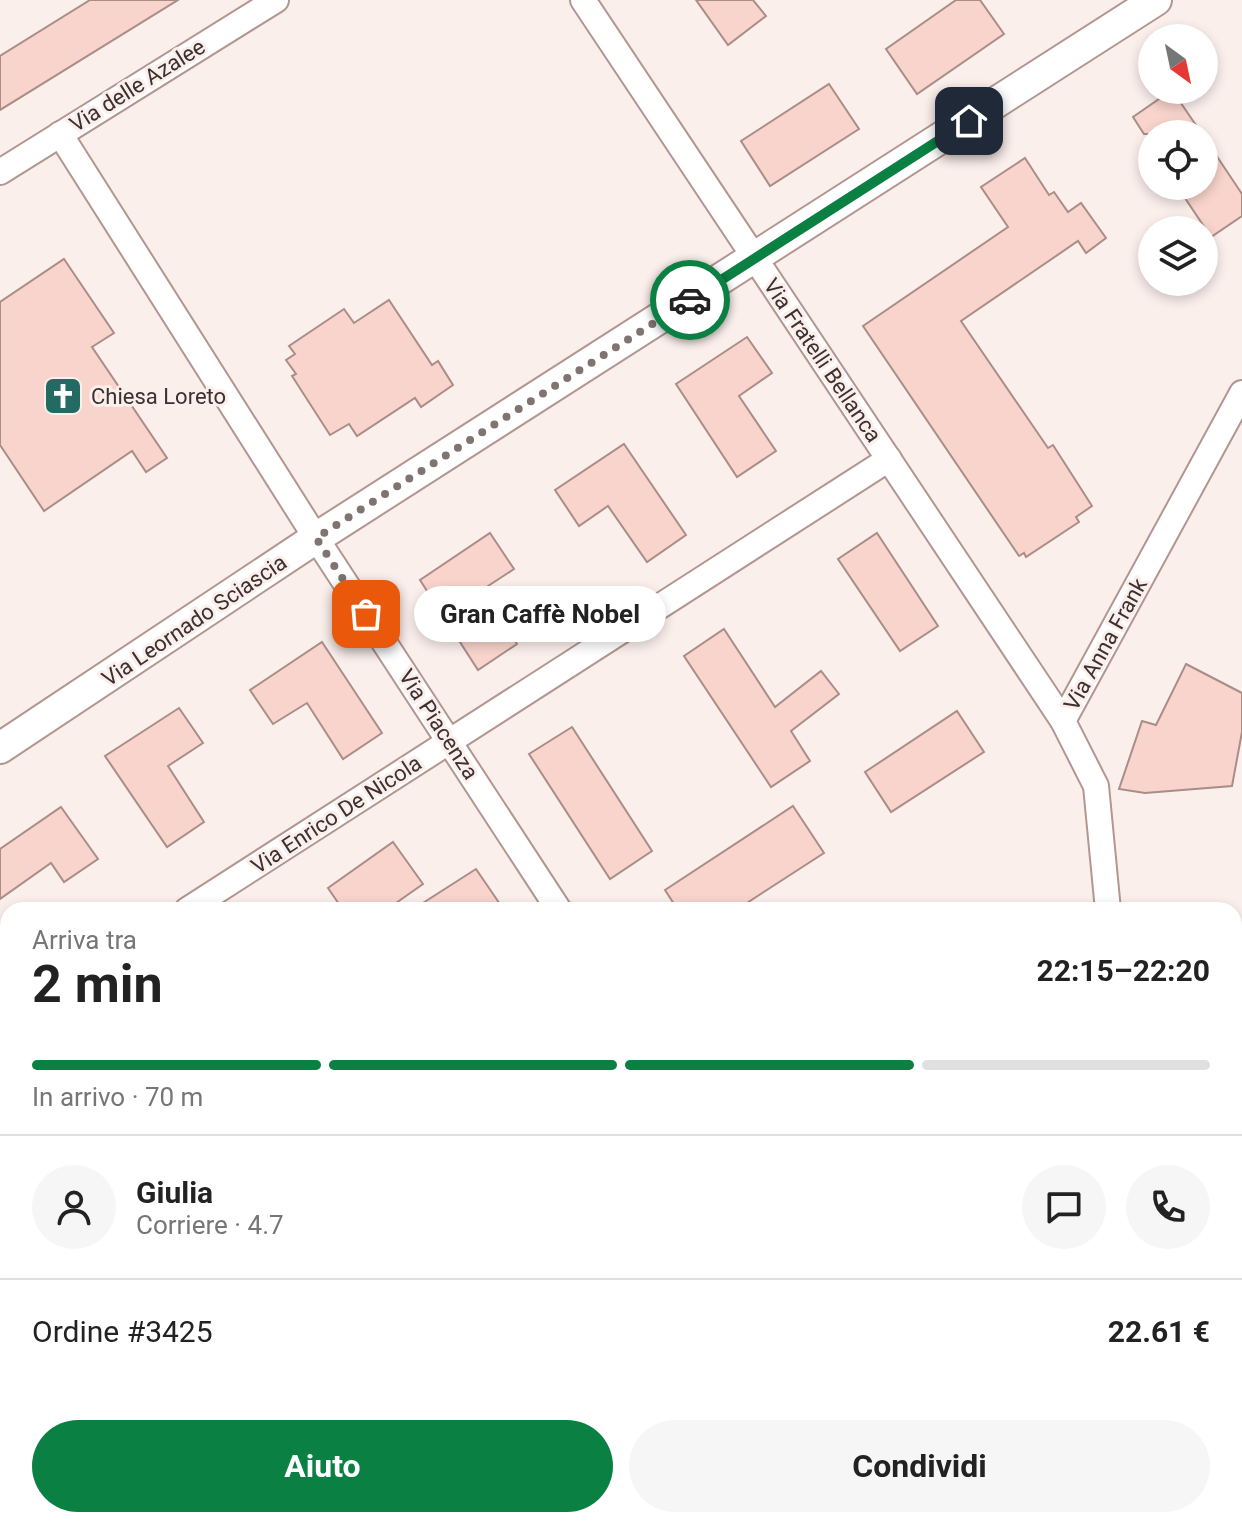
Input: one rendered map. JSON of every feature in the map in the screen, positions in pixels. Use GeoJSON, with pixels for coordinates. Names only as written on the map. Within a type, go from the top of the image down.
{"type":"FeatureCollection","features":[{"type":"Feature","properties":{"kind":"street","name":"Via delle Azalee"},"geometry":{"type":"LineString","coordinates":[[0,172],[276,0]]}},
{"type":"Feature","properties":{"kind":"street","name":"Via Fratelli Bellanca"},"geometry":{"type":"LineString","coordinates":[[583,0],[1063,721]]}},
{"type":"Feature","properties":{"kind":"street","name":"Via Leornado Sciascia"},"geometry":{"type":"LineString","coordinates":[[0,748],[316,538],[1156,0]]}},
{"type":"Feature","properties":{"kind":"street","name":"Via Piacenza"},"geometry":{"type":"LineString","coordinates":[[60,134],[316,538],[554,902]]}},
{"type":"Feature","properties":{"kind":"street","name":"Via Anna Frank"},"geometry":{"type":"LineString","coordinates":[[1107,902],[1096,786],[1063,721],[1242,393]]}},
{"type":"Feature","properties":{"kind":"street","name":"Via Enrico De Nicola"},"geometry":{"type":"LineString","coordinates":[[199,902],[889,459]]}},
{"type":"Feature","properties":{"kind":"building"},"geometry":{"type":"Polygon","coordinates":[[[90,0],[178,0],[0,110],[0,56],[90,0]]]}},
{"type":"Feature","properties":{"kind":"building"},"geometry":{"type":"Polygon","coordinates":[[[696,0],[753,0],[766,16],[728,45],[696,0]]]}},
{"type":"Feature","properties":{"kind":"building"},"geometry":{"type":"Polygon","coordinates":[[[956,0],[980,0],[1004,34],[917,94],[886,49],[956,0]]]}},
{"type":"Feature","properties":{"kind":"building"},"geometry":{"type":"Polygon","coordinates":[[[829,84],[859,129],[770,186],[741,141],[829,84]]]}},
{"type":"Feature","properties":{"kind":"building"},"geometry":{"type":"Polygon","coordinates":[[[1152,104],[1182,104],[1192,120],[1138,120],[1138,125],[1133,117],[1152,104]]]}},
{"type":"Feature","properties":{"kind":"building"},"geometry":{"type":"Polygon","coordinates":[[[1025,158],[1049,195],[1054,192],[1068,212],[1081,203],[1106,238],[1086,253],[1078,241],[961,321],[1048,448],[1053,445],[1092,506],[1076,517],[1079,522],[1026,557],[1024,553],[1019,556],[863,326],[1008,227],[981,187],[1025,158]]]}},
{"type":"Feature","properties":{"kind":"building"},"geometry":{"type":"Polygon","coordinates":[[[1218,158],[1242,194],[1242,216],[1218,232],[1218,216],[1197,216],[1186,200],[1218,200],[1218,158]]]}},
{"type":"Feature","properties":{"kind":"building","name":"Chiesa Loreto"},"geometry":{"type":"Polygon","coordinates":[[[64,259],[114,333],[92,347],[167,458],[146,472],[132,451],[44,511],[0,445],[0,302],[64,259]]]}},
{"type":"Feature","properties":{"kind":"building"},"geometry":{"type":"Polygon","coordinates":[[[389,300],[432,365],[438,361],[453,385],[421,407],[415,398],[357,436],[349,424],[330,435],[292,376],[296,374],[286,360],[295,354],[289,346],[344,309],[354,323],[389,300]]]}},
{"type":"Feature","properties":{"kind":"building"},"geometry":{"type":"Polygon","coordinates":[[[747,337],[772,373],[739,396],[776,451],[737,477],[676,384],[747,337]]]}},
{"type":"Feature","properties":{"kind":"building"},"geometry":{"type":"Polygon","coordinates":[[[624,444],[686,535],[647,562],[608,506],[579,526],[555,490],[624,444]]]}},
{"type":"Feature","properties":{"kind":"building"},"geometry":{"type":"Polygon","coordinates":[[[490,533],[514,569],[482,590],[517,644],[478,670],[420,580],[490,533]]]}},
{"type":"Feature","properties":{"kind":"building"},"geometry":{"type":"Polygon","coordinates":[[[877,533],[938,626],[900,651],[838,559],[877,533]]]}},
{"type":"Feature","properties":{"kind":"building"},"geometry":{"type":"Polygon","coordinates":[[[724,629],[775,707],[821,671],[839,694],[791,731],[810,761],[771,787],[684,656],[724,629]]]}},
{"type":"Feature","properties":{"kind":"building"},"geometry":{"type":"Polygon","coordinates":[[[322,642],[382,733],[343,759],[307,703],[273,724],[250,690],[322,642]]]}},
{"type":"Feature","properties":{"kind":"building"},"geometry":{"type":"Polygon","coordinates":[[[1186,664],[1242,693],[1242,732],[1232,786],[1145,793],[1119,789],[1142,721],[1156,725],[1186,664]]]}},
{"type":"Feature","properties":{"kind":"building"},"geometry":{"type":"Polygon","coordinates":[[[179,708],[203,743],[168,766],[204,822],[167,847],[105,756],[179,708]]]}},
{"type":"Feature","properties":{"kind":"building"},"geometry":{"type":"Polygon","coordinates":[[[957,711],[984,752],[891,812],[865,772],[957,711]]]}},
{"type":"Feature","properties":{"kind":"building"},"geometry":{"type":"Polygon","coordinates":[[[572,727],[652,851],[610,879],[529,754],[572,727]]]}},
{"type":"Feature","properties":{"kind":"building"},"geometry":{"type":"Polygon","coordinates":[[[793,806],[824,853],[748,902],[673,902],[665,890],[793,806]]]}},
{"type":"Feature","properties":{"kind":"building"},"geometry":{"type":"Polygon","coordinates":[[[61,807],[98,859],[64,882],[51,863],[0,899],[0,849],[61,807]]]}},
{"type":"Feature","properties":{"kind":"building"},"geometry":{"type":"Polygon","coordinates":[[[393,842],[423,884],[397,902],[338,902],[328,888],[393,842]]]}},
{"type":"Feature","properties":{"kind":"building"},"geometry":{"type":"Polygon","coordinates":[[[476,869],[499,902],[424,902],[476,869]]]}},
{"type":"Feature","properties":{"kind":"way so far"},"geometry":{"type":"LineString","coordinates":[[366,614],[316,538],[690,300]]}},
{"type":"Feature","properties":{"kind":"place","name":"Chiesa Loreto"},"geometry":{"type":"Point","coordinates":[63,396]}},
{"type":"Feature","properties":{"kind":"place","name":"Gran Caffè Nobel"},"geometry":{"type":"Point","coordinates":[366,614]}},
{"type":"Feature","properties":{"kind":"route"},"geometry":{"type":"LineString","coordinates":[[690,300],[969,121]]}}]}
